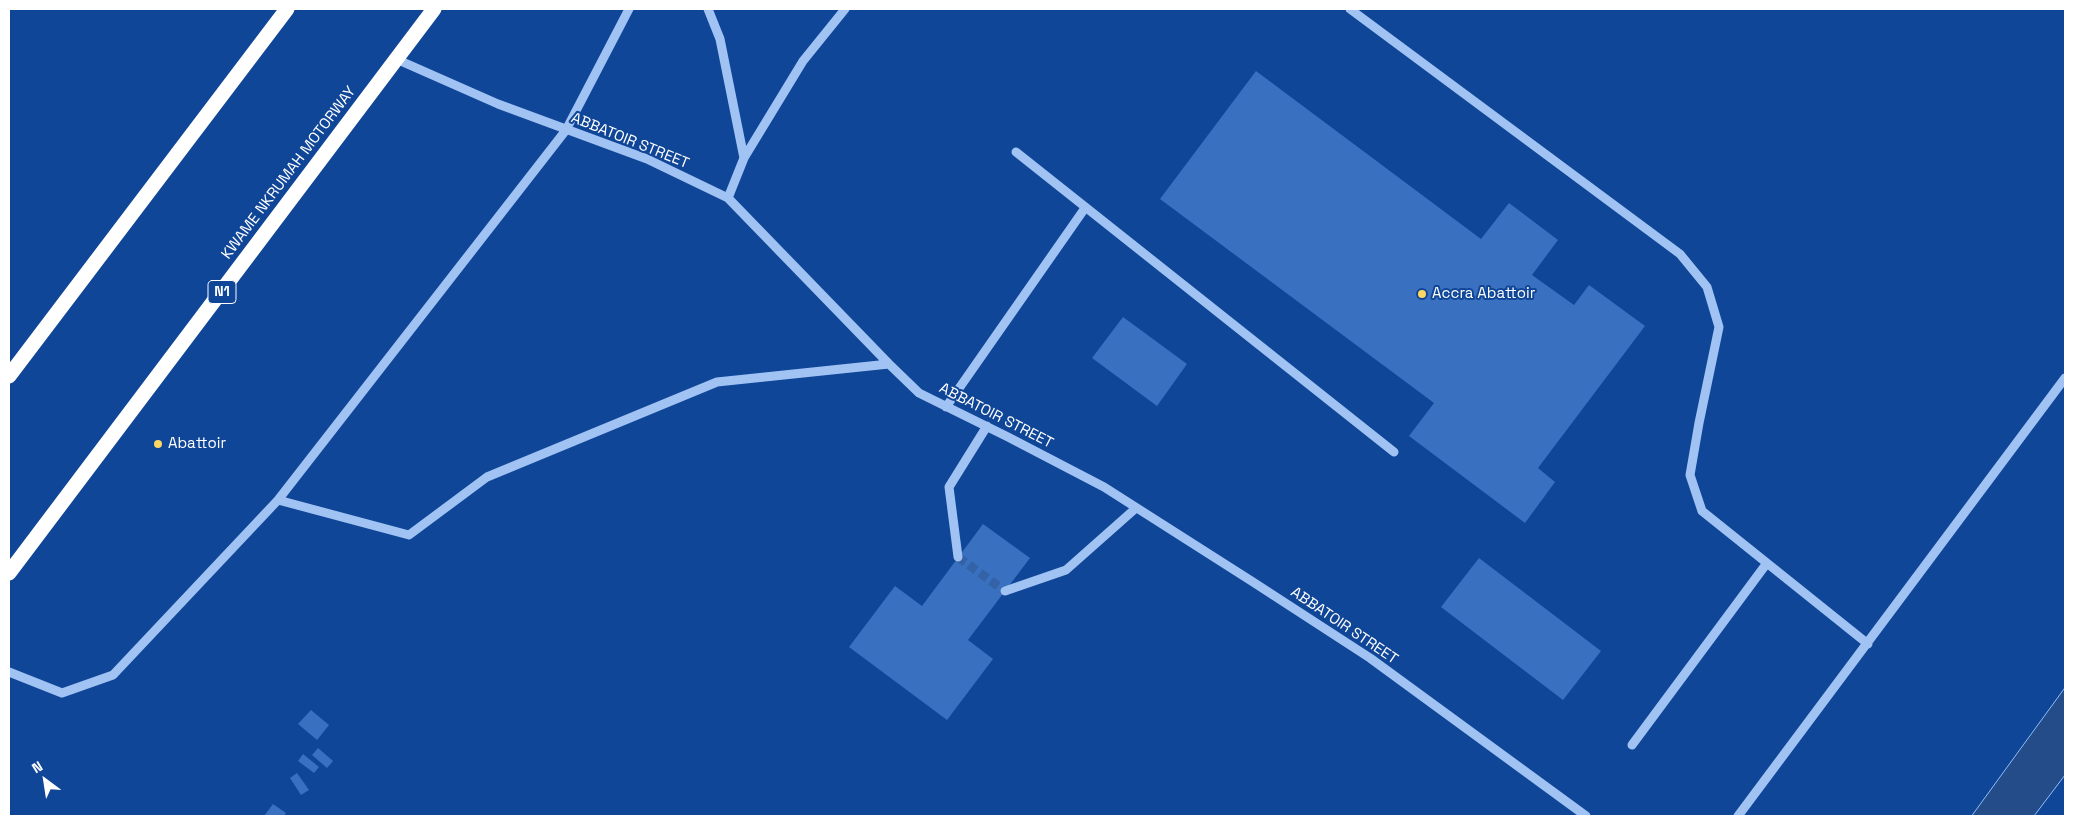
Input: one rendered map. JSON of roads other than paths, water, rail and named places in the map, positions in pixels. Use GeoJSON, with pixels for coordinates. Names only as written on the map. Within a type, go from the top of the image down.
{"type":"FeatureCollection","features":[{"type":"Feature","properties":{"kind":"highway"},"geometry":{"type":"LineString","coordinates":[[9,376],[287,9]]}},
{"type":"Feature","properties":{"kind":"highway","name":"KWAME NKRUMAH MOTORWAY"},"geometry":{"type":"LineString","coordinates":[[9,573],[434,9]]}},
{"type":"Feature","properties":{"kind":"street"},"geometry":{"type":"LineString","coordinates":[[9,672],[62,693],[113,675],[278,500],[566,130],[629,9]]}},
{"type":"Feature","properties":{"kind":"street"},"geometry":{"type":"LineString","coordinates":[[708,9],[720,39],[744,158]]}},
{"type":"Feature","properties":{"kind":"street"},"geometry":{"type":"LineString","coordinates":[[728,198],[744,158],[803,61],[845,9]]}},
{"type":"Feature","properties":{"kind":"street"},"geometry":{"type":"LineString","coordinates":[[1350,9],[1680,254],[1707,287],[1719,327],[1690,475],[1702,511],[1868,644]]}},
{"type":"Feature","properties":{"kind":"street","name":"ABBATOIR STREET"},"geometry":{"type":"LineString","coordinates":[[396,59],[498,104],[647,159],[728,198],[888,364],[919,393],[987,426],[1104,488],[1136,508],[1370,658],[1586,816]]}},
{"type":"Feature","properties":{"kind":"street"},"geometry":{"type":"LineString","coordinates":[[1016,152],[1394,452]]}},
{"type":"Feature","properties":{"kind":"street"},"geometry":{"type":"LineString","coordinates":[[946,407],[1085,208]]}},
{"type":"Feature","properties":{"kind":"street"},"geometry":{"type":"LineString","coordinates":[[278,500],[409,534],[487,477],[717,382],[888,364]]}},
{"type":"Feature","properties":{"kind":"street"},"geometry":{"type":"LineString","coordinates":[[1738,816],[2065,378]]}},
{"type":"Feature","properties":{"kind":"street"},"geometry":{"type":"LineString","coordinates":[[958,557],[949,486],[987,426]]}},
{"type":"Feature","properties":{"kind":"street"},"geometry":{"type":"LineString","coordinates":[[1005,591],[1066,570],[1136,508]]}},
{"type":"Feature","properties":{"kind":"street"},"geometry":{"type":"LineString","coordinates":[[1632,745],[1767,563]]}},
{"type":"Feature","properties":{"kind":"water"},"geometry":{"type":"Polygon","coordinates":[[[2065,688],[2065,775],[2034,816],[1972,816],[2065,688]]]}},
{"type":"Feature","properties":{"kind":"tunnel"},"geometry":{"type":"LineString","coordinates":[[958,557],[1005,591]]}},
{"type":"Feature","properties":{"kind":"place","name":"Accra Abattoir"},"geometry":{"type":"Point","coordinates":[1422,294]}},
{"type":"Feature","properties":{"kind":"place","name":"Abattoir"},"geometry":{"type":"Point","coordinates":[158,444]}}]}
